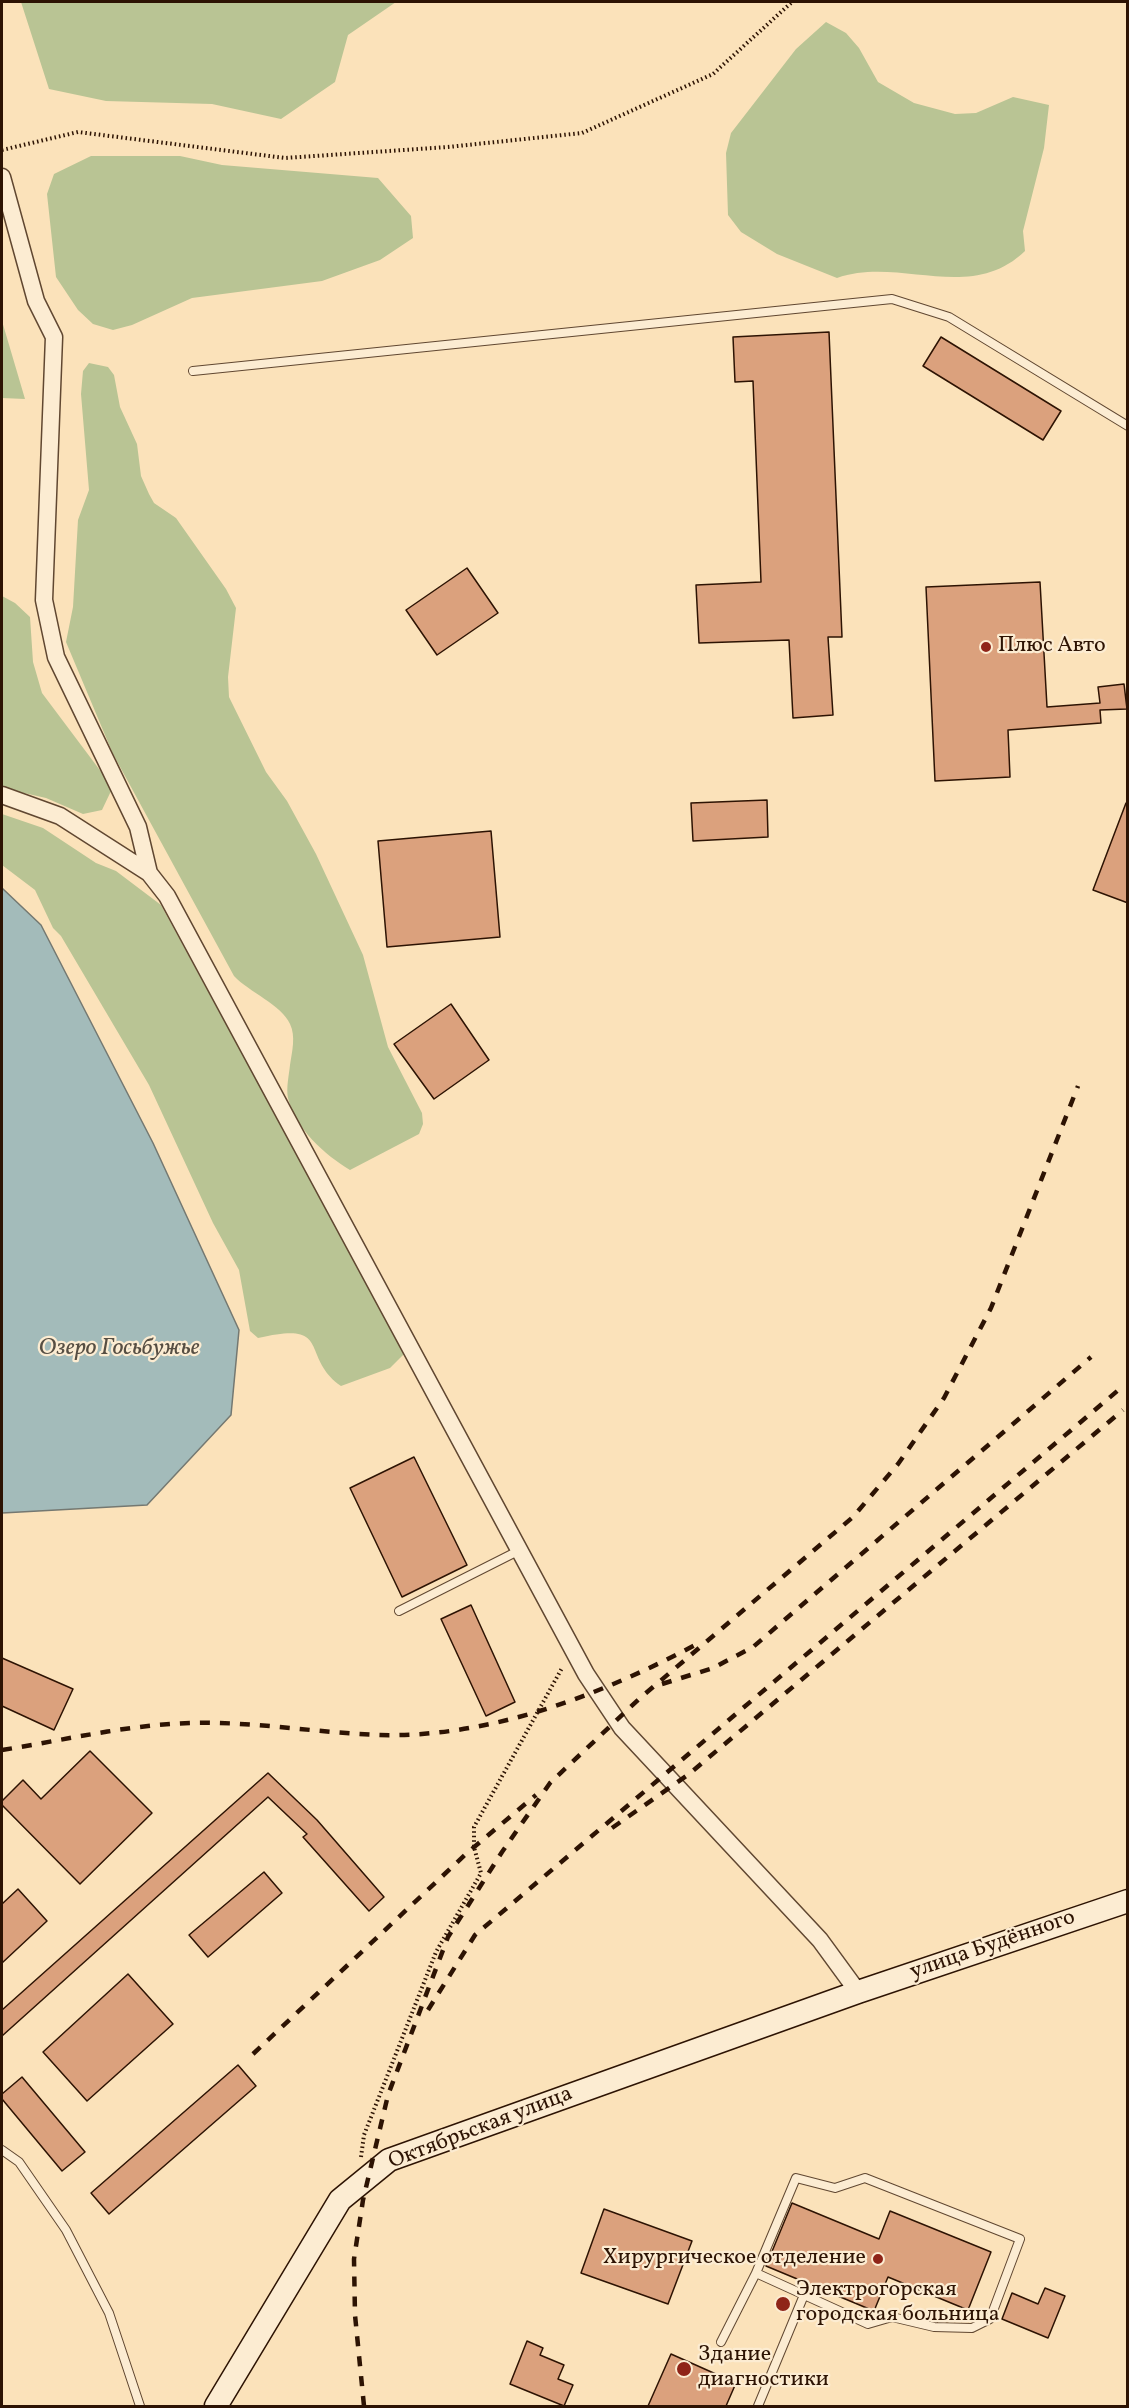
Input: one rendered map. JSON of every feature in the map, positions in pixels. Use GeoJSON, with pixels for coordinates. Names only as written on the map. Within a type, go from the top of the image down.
{"type":"FeatureCollection","features":[{"type":"Feature","properties":{"kind":"street"},"geometry":{"type":"LineString","coordinates":[[2,177],[36,301],[54,337],[45,600],[56,657],[138,826],[149,873]]}},
{"type":"Feature","properties":{"kind":"street"},"geometry":{"type":"LineString","coordinates":[[2,795],[60,816],[149,873],[167,896],[572,1650],[622,1728],[820,1941],[858,1992]]}},
{"type":"Feature","properties":{"kind":"street","name":"улица Будённого"},"geometry":{"type":"LineString","coordinates":[[858,1992],[1128,1901]]}},
{"type":"Feature","properties":{"kind":"street","name":"Октябрьская улица"},"geometry":{"type":"LineString","coordinates":[[216,2406],[340,2200],[389,2160],[858,1992]]}},
{"type":"Feature","properties":{"kind":"lane"},"geometry":{"type":"LineString","coordinates":[[193,371],[892,299],[949,317],[1128,426]]}},
{"type":"Feature","properties":{"kind":"lane"},"geometry":{"type":"LineString","coordinates":[[399,1611],[518,1551]]}},
{"type":"Feature","properties":{"kind":"lane"},"geometry":{"type":"LineString","coordinates":[[2,2150],[19,2162],[66,2230],[109,2313],[140,2406]]}},
{"type":"Feature","properties":{"kind":"lane"},"geometry":{"type":"LineString","coordinates":[[721,2342],[756,2273],[796,2178],[835,2188],[865,2178],[1020,2239],[990,2319],[972,2328],[934,2327],[892,2317],[868,2324],[756,2273]]}},
{"type":"Feature","properties":{"kind":"lane"},"geometry":{"type":"LineString","coordinates":[[758,2406],[804,2295]]}},
{"type":"Feature","properties":{"kind":"path"},"geometry":{"type":"LineString","coordinates":[[2,150],[78,132],[285,158],[448,147],[582,134],[713,74],[792,2]]}},
{"type":"Feature","properties":{"kind":"path"},"geometry":{"type":"LineString","coordinates":[[361,2158],[364,2135],[436,1952],[481,1873],[474,1847],[474,1827],[572,1650]]}},
{"type":"Feature","properties":{"kind":"green space"},"geometry":{"type":"Polygon","coordinates":[[[21,2],[396,2],[348,35],[335,82],[281,119],[212,104],[106,101],[49,89],[21,2]]]}},
{"type":"Feature","properties":{"kind":"green space"},"geometry":{"type":"Polygon","coordinates":[[[826,22],[846,33],[859,48],[878,82],[914,103],[955,114],[976,113],[1013,97],[1049,105],[1044,148],[1023,231],[1025,251],[1004,266],[981,274],[958,277],[885,272],[861,273],[837,278],[777,254],[741,232],[728,215],[726,153],[731,133],[796,49],[826,22]]]}},
{"type":"Feature","properties":{"kind":"green space"},"geometry":{"type":"Polygon","coordinates":[[[91,156],[180,156],[222,165],[378,178],[411,216],[413,238],[380,260],[322,281],[192,298],[132,325],[113,330],[93,324],[78,310],[56,277],[47,194],[54,174],[91,156]]]}},
{"type":"Feature","properties":{"kind":"green space"},"geometry":{"type":"Polygon","coordinates":[[[2,321],[25,399],[2,398],[2,321]]]}},
{"type":"Feature","properties":{"kind":"green space"},"geometry":{"type":"Polygon","coordinates":[[[89,363],[108,367],[114,375],[120,407],[137,444],[141,476],[154,503],[176,518],[226,589],[236,608],[228,677],[229,697],[266,772],[287,801],[316,854],[363,955],[388,1047],[422,1113],[423,1124],[419,1134],[350,1170],[321,1149],[297,1120],[287,1094],[293,1044],[290,1024],[273,1005],[234,976],[113,754],[66,642],[73,607],[78,520],[89,490],[81,394],[83,371],[89,363]]]}},
{"type":"Feature","properties":{"kind":"green space"},"geometry":{"type":"Polygon","coordinates":[[[2,596],[15,603],[30,617],[33,662],[42,693],[108,781],[111,791],[102,810],[83,814],[46,798],[2,788],[2,596]]]}},
{"type":"Feature","properties":{"kind":"green space"},"geometry":{"type":"Polygon","coordinates":[[[2,814],[43,828],[96,863],[116,871],[161,905],[400,1344],[404,1354],[390,1368],[341,1386],[328,1375],[307,1337],[282,1334],[258,1338],[250,1331],[239,1270],[213,1223],[149,1085],[61,936],[53,928],[35,890],[2,865],[2,814]]]}},
{"type":"Feature","properties":{"kind":"water","name":"Озеро Госьбужье"},"geometry":{"type":"Polygon","coordinates":[[[2,888],[41,925],[153,1143],[239,1330],[231,1415],[147,1505],[2,1513],[2,888]]]}},
{"type":"Feature","properties":{"kind":"building"},"geometry":{"type":"Polygon","coordinates":[[[829,332],[842,637],[828,637],[833,715],[793,718],[789,640],[699,643],[696,585],[761,582],[753,381],[735,382],[733,337],[829,332]]]}},
{"type":"Feature","properties":{"kind":"building"},"geometry":{"type":"Polygon","coordinates":[[[941,337],[1061,411],[1043,440],[923,366],[941,337]]]}},
{"type":"Feature","properties":{"kind":"building"},"geometry":{"type":"Polygon","coordinates":[[[467,568],[498,613],[437,655],[406,610],[467,568]]]}},
{"type":"Feature","properties":{"kind":"building","name":"Плюс Авто"},"geometry":{"type":"Polygon","coordinates":[[[1040,582],[1047,707],[1100,703],[1098,687],[1124,684],[1127,709],[1100,710],[1101,723],[1008,730],[1010,777],[935,781],[926,587],[1040,582]]]}},
{"type":"Feature","properties":{"kind":"building"},"geometry":{"type":"Polygon","coordinates":[[[767,800],[768,837],[693,841],[691,803],[767,800]]]}},
{"type":"Feature","properties":{"kind":"building"},"geometry":{"type":"Polygon","coordinates":[[[1126,803],[1128,803],[1128,903],[1093,890],[1126,803]]]}},
{"type":"Feature","properties":{"kind":"building"},"geometry":{"type":"Polygon","coordinates":[[[491,831],[500,937],[387,947],[378,841],[491,831]]]}},
{"type":"Feature","properties":{"kind":"building"},"geometry":{"type":"Polygon","coordinates":[[[451,1004],[489,1060],[434,1099],[394,1044],[451,1004]]]}},
{"type":"Feature","properties":{"kind":"building"},"geometry":{"type":"Polygon","coordinates":[[[414,1457],[467,1565],[402,1597],[350,1488],[414,1457]]]}},
{"type":"Feature","properties":{"kind":"building"},"geometry":{"type":"Polygon","coordinates":[[[471,1605],[515,1702],[486,1716],[441,1619],[471,1605]]]}},
{"type":"Feature","properties":{"kind":"building"},"geometry":{"type":"Polygon","coordinates":[[[2,1658],[73,1689],[54,1730],[2,1706],[2,1658]]]}},
{"type":"Feature","properties":{"kind":"building"},"geometry":{"type":"Polygon","coordinates":[[[90,1751],[152,1813],[80,1884],[2,1805],[2,1801],[23,1780],[41,1799],[90,1751]]]}},
{"type":"Feature","properties":{"kind":"building"},"geometry":{"type":"Polygon","coordinates":[[[268,1773],[317,1820],[384,1897],[369,1911],[303,1837],[307,1834],[268,1797],[2,2036],[2,2010],[268,1773]]]}},
{"type":"Feature","properties":{"kind":"building"},"geometry":{"type":"Polygon","coordinates":[[[264,1872],[282,1893],[208,1957],[189,1935],[264,1872]]]}},
{"type":"Feature","properties":{"kind":"building"},"geometry":{"type":"Polygon","coordinates":[[[18,1889],[47,1921],[2,1963],[2,1904],[18,1889]]]}},
{"type":"Feature","properties":{"kind":"building"},"geometry":{"type":"Polygon","coordinates":[[[128,1974],[173,2024],[87,2101],[43,2052],[128,1974]]]}},
{"type":"Feature","properties":{"kind":"building"},"geometry":{"type":"Polygon","coordinates":[[[238,2065],[256,2086],[109,2214],[91,2193],[238,2065]]]}},
{"type":"Feature","properties":{"kind":"building"},"geometry":{"type":"Polygon","coordinates":[[[22,2077],[85,2152],[62,2171],[2,2099],[2,2094],[22,2077]]]}},
{"type":"Feature","properties":{"kind":"building","name":"Хирургическое отделение"},"geometry":{"type":"Polygon","coordinates":[[[792,2203],[879,2239],[890,2211],[991,2252],[968,2310],[888,2277],[874,2311],[766,2266],[792,2203]]]}},
{"type":"Feature","properties":{"kind":"building"},"geometry":{"type":"Polygon","coordinates":[[[604,2209],[692,2241],[668,2304],[581,2273],[604,2209]]]}},
{"type":"Feature","properties":{"kind":"building"},"geometry":{"type":"Polygon","coordinates":[[[1045,2288],[1065,2296],[1048,2338],[1002,2319],[1012,2293],[1038,2304],[1045,2288]]]}},
{"type":"Feature","properties":{"kind":"building"},"geometry":{"type":"Polygon","coordinates":[[[527,2341],[543,2348],[540,2355],[564,2365],[558,2379],[573,2385],[564,2406],[510,2384],[527,2341]]]}},
{"type":"Feature","properties":{"kind":"building","name":"Здание диагностики"},"geometry":{"type":"Polygon","coordinates":[[[671,2354],[736,2383],[726,2406],[648,2406],[671,2354]]]}},
{"type":"Feature","properties":{"kind":"railway"},"geometry":{"type":"LineString","coordinates":[[364,2406],[355,2315],[354,2259],[363,2200],[388,2095],[448,1937],[502,1852],[550,1783],[639,1699],[853,1517],[898,1464],[944,1398],[991,1308],[1078,1086]]}},
{"type":"Feature","properties":{"kind":"railway"},"geometry":{"type":"LineString","coordinates":[[662,1684],[713,1668],[753,1647],[1091,1357]]}},
{"type":"Feature","properties":{"kind":"railway"},"geometry":{"type":"LineString","coordinates":[[428,2010],[475,1935],[1122,1387]]}},
{"type":"Feature","properties":{"kind":"railway"},"geometry":{"type":"LineString","coordinates":[[612,1828],[689,1774],[1123,1410]]}},
{"type":"Feature","properties":{"kind":"railway"},"geometry":{"type":"LineString","coordinates":[[2,1750],[166,1724],[237,1724],[380,1735],[422,1734],[463,1729],[504,1721],[585,1695],[662,1662],[699,1643]]}},
{"type":"Feature","properties":{"kind":"railway"},"geometry":{"type":"LineString","coordinates":[[253,2054],[467,1853],[536,1795]]}},
{"type":"Feature","properties":{"kind":"place","name":"Плюс Авто"},"geometry":{"type":"Point","coordinates":[986,647]}},
{"type":"Feature","properties":{"kind":"place","name":"Хирургическое отделение"},"geometry":{"type":"Point","coordinates":[878,2259]}},
{"type":"Feature","properties":{"kind":"place","name":"Электрогорская городская больница"},"geometry":{"type":"Point","coordinates":[783,2304]}},
{"type":"Feature","properties":{"kind":"place","name":"Здание диагностики"},"geometry":{"type":"Point","coordinates":[684,2369]}}]}
